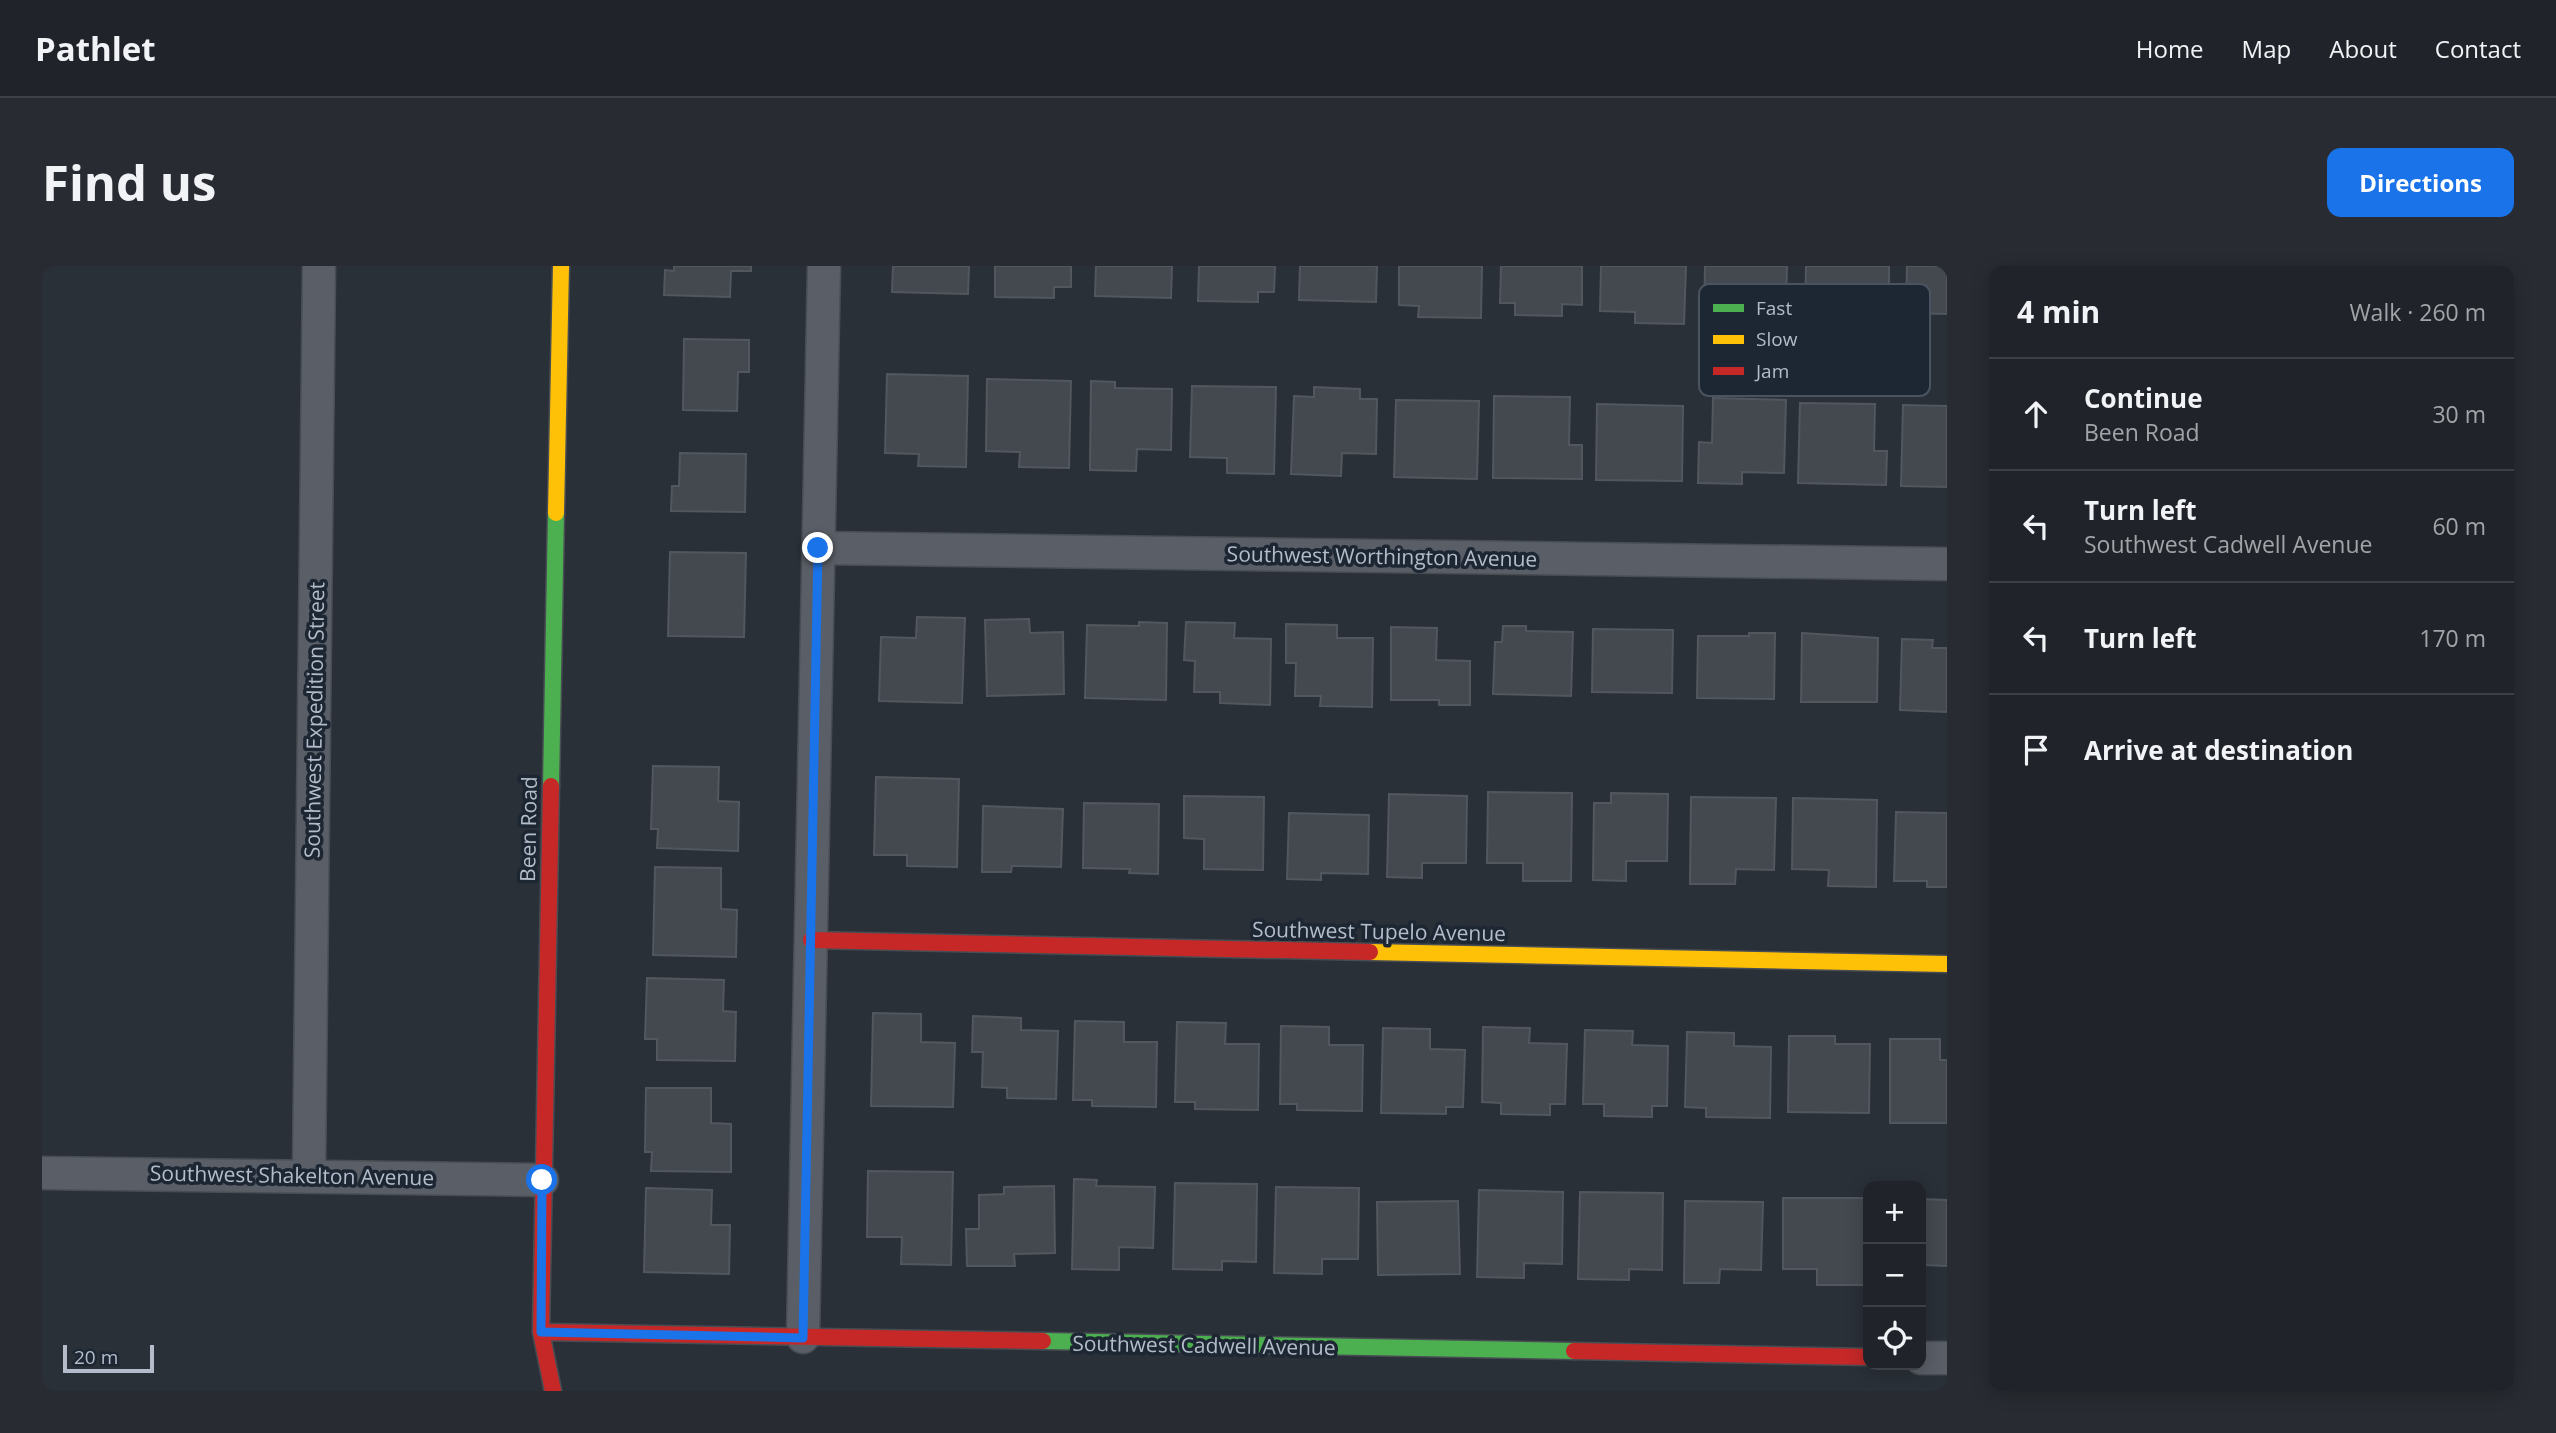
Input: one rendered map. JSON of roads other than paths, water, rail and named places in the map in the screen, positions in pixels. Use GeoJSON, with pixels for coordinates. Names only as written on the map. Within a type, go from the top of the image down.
{"type":"FeatureCollection","features":[{"type":"Feature","properties":{"kind":"street","name":"Southwest Expedition Street"},"geometry":{"type":"LineString","coordinates":[[309,1174],[319,266]]}},
{"type":"Feature","properties":{"kind":"street","name":"Been Road"},"geometry":{"type":"LineString","coordinates":[[552,1391],[541,1332],[542,1180],[561,266]]}},
{"type":"Feature","properties":{"kind":"street"},"geometry":{"type":"LineString","coordinates":[[803,1338],[824,266]]}},
{"type":"Feature","properties":{"kind":"street","name":"Southwest Worthington Avenue"},"geometry":{"type":"LineString","coordinates":[[818,548],[1947,564]]}},
{"type":"Feature","properties":{"kind":"street","name":"Southwest Tupelo Avenue"},"geometry":{"type":"LineString","coordinates":[[811,940],[1947,964]]}},
{"type":"Feature","properties":{"kind":"street","name":"Southwest Shakelton Avenue"},"geometry":{"type":"LineString","coordinates":[[42,1172],[309,1174],[542,1180]]}},
{"type":"Feature","properties":{"kind":"street","name":"Southwest Cadwell Avenue"},"geometry":{"type":"LineString","coordinates":[[541,1332],[1863,1357]]}},
{"type":"Feature","properties":{"kind":"street"},"geometry":{"type":"LineString","coordinates":[[1926,1358],[1947,1358]]}}]}
